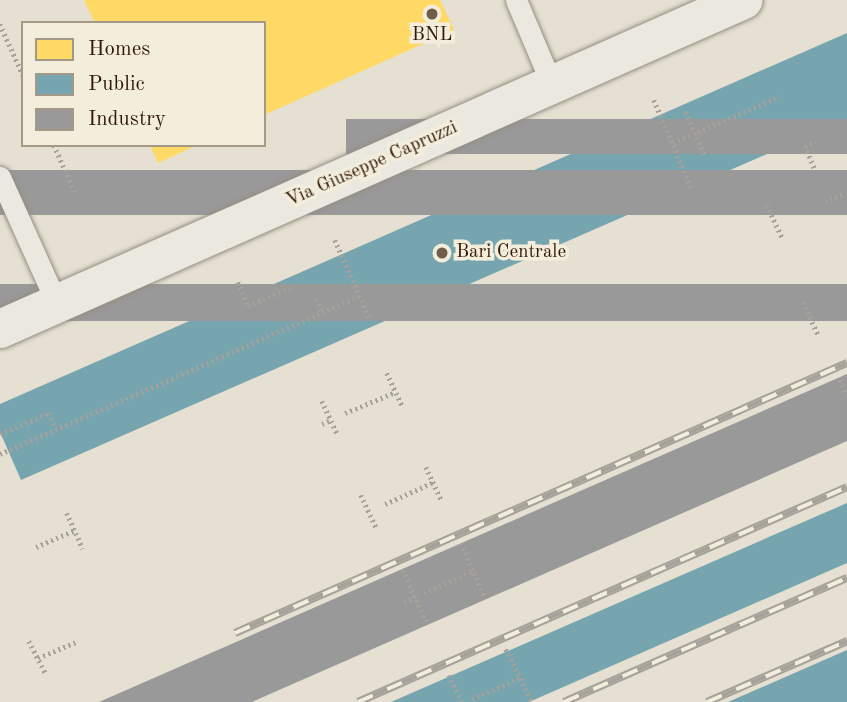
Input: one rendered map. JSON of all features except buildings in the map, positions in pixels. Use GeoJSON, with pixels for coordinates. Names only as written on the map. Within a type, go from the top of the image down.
{"type":"FeatureCollection","features":[{"type":"Feature","properties":{"kind":"main road","name":"Via Giuseppe Capruzzi"},"geometry":{"type":"LineString","coordinates":[[0,329],[744,0]]}},
{"type":"Feature","properties":{"kind":"lane"},"geometry":{"type":"LineString","coordinates":[[516,0],[552,85]]}},
{"type":"Feature","properties":{"kind":"lane"},"geometry":{"type":"LineString","coordinates":[[0,177],[57,304]]}},
{"type":"Feature","properties":{"kind":"path"},"geometry":{"type":"LineString","coordinates":[[0,24],[21,71]]}},
{"type":"Feature","properties":{"kind":"path"},"geometry":{"type":"LineString","coordinates":[[673,143],[779,97]]}},
{"type":"Feature","properties":{"kind":"path"},"geometry":{"type":"LineString","coordinates":[[654,100],[691,187]]}},
{"type":"Feature","properties":{"kind":"path"},"geometry":{"type":"LineString","coordinates":[[686,112],[704,154]]}},
{"type":"Feature","properties":{"kind":"path"},"geometry":{"type":"LineString","coordinates":[[814,168],[805,147],[816,142]]}},
{"type":"Feature","properties":{"kind":"path"},"geometry":{"type":"LineString","coordinates":[[55,147],[76,194]]}},
{"type":"Feature","properties":{"kind":"path"},"geometry":{"type":"LineString","coordinates":[[825,201],[847,192]]}},
{"type":"Feature","properties":{"kind":"path"},"geometry":{"type":"LineString","coordinates":[[767,205],[783,239]]}},
{"type":"Feature","properties":{"kind":"path"},"geometry":{"type":"LineString","coordinates":[[335,240],[370,319]]}},
{"type":"Feature","properties":{"kind":"path"},"geometry":{"type":"LineString","coordinates":[[238,282],[248,306],[289,288]]}},
{"type":"Feature","properties":{"kind":"path"},"geometry":{"type":"LineString","coordinates":[[0,454],[360,296]]}},
{"type":"Feature","properties":{"kind":"path"},"geometry":{"type":"LineString","coordinates":[[316,299],[322,314]]}},
{"type":"Feature","properties":{"kind":"path"},"geometry":{"type":"LineString","coordinates":[[803,302],[818,338]]}},
{"type":"Feature","properties":{"kind":"path"},"geometry":{"type":"LineString","coordinates":[[387,373],[403,407]]}},
{"type":"Feature","properties":{"kind":"path"},"geometry":{"type":"LineString","coordinates":[[840,380],[847,396]]}},
{"type":"Feature","properties":{"kind":"path"},"geometry":{"type":"LineString","coordinates":[[345,413],[396,391]]}},
{"type":"Feature","properties":{"kind":"path"},"geometry":{"type":"LineString","coordinates":[[322,401],[338,435]]}},
{"type":"Feature","properties":{"kind":"path"},"geometry":{"type":"LineString","coordinates":[[0,434],[49,413],[56,429]]}},
{"type":"Feature","properties":{"kind":"path"},"geometry":{"type":"LineString","coordinates":[[322,424],[331,420]]}},
{"type":"Feature","properties":{"kind":"path"},"geometry":{"type":"LineString","coordinates":[[426,467],[442,501]]}},
{"type":"Feature","properties":{"kind":"path"},"geometry":{"type":"LineString","coordinates":[[385,504],[434,482]]}},
{"type":"Feature","properties":{"kind":"path"},"geometry":{"type":"LineString","coordinates":[[361,495],[377,530]]}},
{"type":"Feature","properties":{"kind":"path"},"geometry":{"type":"LineString","coordinates":[[361,514],[369,512]]}},
{"type":"Feature","properties":{"kind":"path"},"geometry":{"type":"LineString","coordinates":[[67,513],[83,549]]}},
{"type":"Feature","properties":{"kind":"path"},"geometry":{"type":"LineString","coordinates":[[36,547],[75,530]]}},
{"type":"Feature","properties":{"kind":"path"},"geometry":{"type":"LineString","coordinates":[[461,544],[484,596]]}},
{"type":"Feature","properties":{"kind":"path"},"geometry":{"type":"LineString","coordinates":[[403,570],[426,621]]}},
{"type":"Feature","properties":{"kind":"path"},"geometry":{"type":"LineString","coordinates":[[424,593],[473,571]]}},
{"type":"Feature","properties":{"kind":"path"},"geometry":{"type":"LineString","coordinates":[[404,602],[415,598]]}},
{"type":"Feature","properties":{"kind":"path"},"geometry":{"type":"LineString","coordinates":[[29,641],[46,675]]}},
{"type":"Feature","properties":{"kind":"path"},"geometry":{"type":"LineString","coordinates":[[38,658],[78,641]]}},
{"type":"Feature","properties":{"kind":"path"},"geometry":{"type":"LineString","coordinates":[[506,649],[532,702]]}},
{"type":"Feature","properties":{"kind":"path"},"geometry":{"type":"LineString","coordinates":[[449,675],[462,702]]}},
{"type":"Feature","properties":{"kind":"path"},"geometry":{"type":"LineString","coordinates":[[472,699],[520,678]]}},
{"type":"Feature","properties":{"kind":"railway"},"geometry":{"type":"LineString","coordinates":[[235,633],[847,363]]}},
{"type":"Feature","properties":{"kind":"railway"},"geometry":{"type":"LineString","coordinates":[[358,702],[847,487]]}},
{"type":"Feature","properties":{"kind":"railway"},"geometry":{"type":"LineString","coordinates":[[564,702],[847,578]]}},
{"type":"Feature","properties":{"kind":"railway"},"geometry":{"type":"LineString","coordinates":[[707,702],[847,641]]}},
{"type":"Feature","properties":{"kind":"place","name":"BNL"},"geometry":{"type":"Point","coordinates":[432,14]}},
{"type":"Feature","properties":{"kind":"place","name":"Bari Centrale"},"geometry":{"type":"Point","coordinates":[442,253]}}]}
